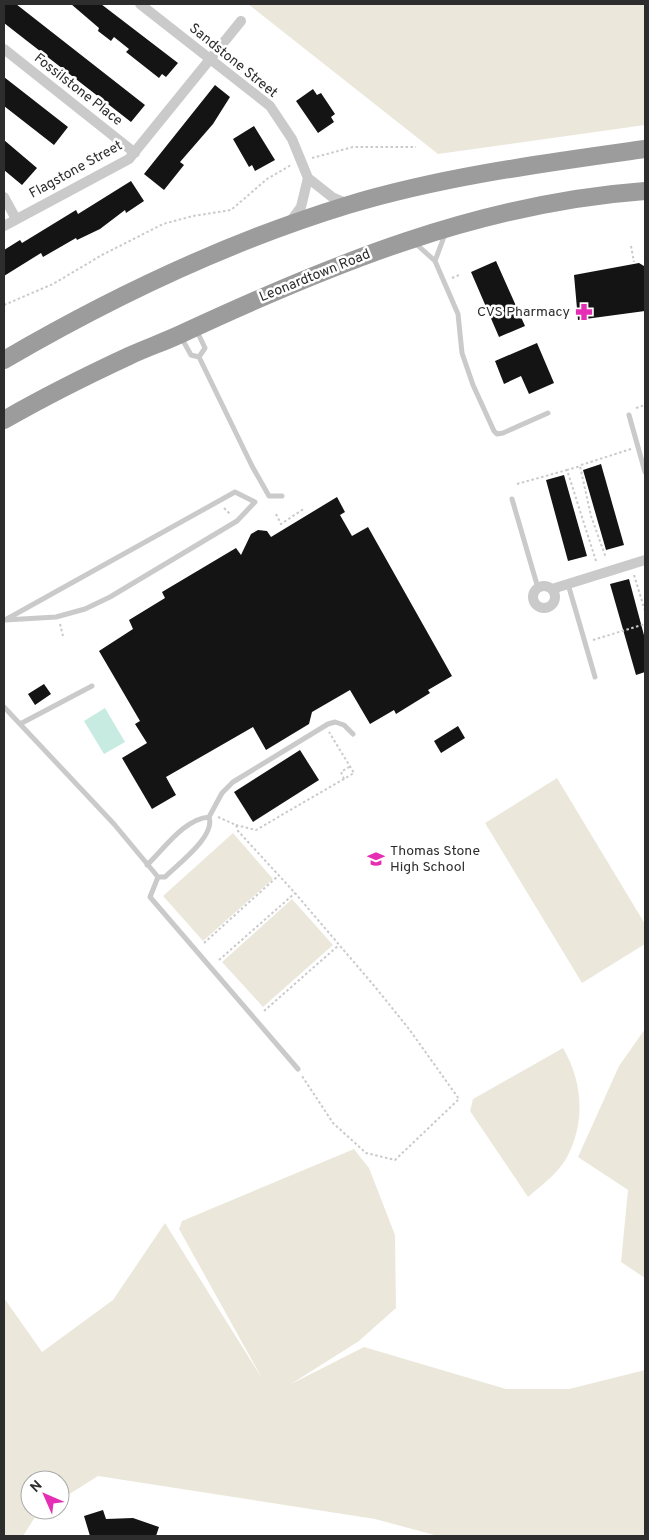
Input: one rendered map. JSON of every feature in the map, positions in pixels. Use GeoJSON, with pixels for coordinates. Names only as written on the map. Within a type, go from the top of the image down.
{"type":"FeatureCollection","features":[{"type":"Feature","properties":{"kind":"highway"},"geometry":{"type":"LineString","coordinates":[[4,360],[128,292],[209,256],[349,205],[433,184],[516,168],[645,149]]}},
{"type":"Feature","properties":{"kind":"highway","name":"Leonardtown Road"},"geometry":{"type":"LineString","coordinates":[[4,420],[130,356],[317,273],[410,239],[540,206],[643,192]]}},
{"type":"Feature","properties":{"kind":"street","name":"Sandstone Street"},"geometry":{"type":"LineString","coordinates":[[140,4],[270,106],[288,130],[308,178]]}},
{"type":"Feature","properties":{"kind":"street","name":"Flagstone Street"},"geometry":{"type":"LineString","coordinates":[[4,226],[129,160],[240,21]]}},
{"type":"Feature","properties":{"kind":"street","name":"Fossilstone Place"},"geometry":{"type":"LineString","coordinates":[[4,49],[135,153]]}},
{"type":"Feature","properties":{"kind":"street"},"geometry":{"type":"LineString","coordinates":[[287,226],[301,207],[308,178],[332,197],[349,205]]}},
{"type":"Feature","properties":{"kind":"street"},"geometry":{"type":"LineString","coordinates":[[4,197],[16,219]]}},
{"type":"Feature","properties":{"kind":"street"},"geometry":{"type":"LineString","coordinates":[[552,589],[555,594],[554,601],[549,606],[542,607],[536,604],[534,598],[538,588],[544,586],[552,589],[645,560]]}},
{"type":"Feature","properties":{"kind":"lane"},"geometry":{"type":"LineString","coordinates":[[435,261],[448,228]]}},
{"type":"Feature","properties":{"kind":"lane"},"geometry":{"type":"LineString","coordinates":[[410,239],[435,261],[458,314],[462,353],[473,385],[494,431],[497,434],[503,433],[548,414]]}},
{"type":"Feature","properties":{"kind":"lane"},"geometry":{"type":"LineString","coordinates":[[188,331],[191,355],[199,357]]}},
{"type":"Feature","properties":{"kind":"lane"},"geometry":{"type":"LineString","coordinates":[[188,331],[205,348],[199,357]]}},
{"type":"Feature","properties":{"kind":"lane"},"geometry":{"type":"LineString","coordinates":[[199,357],[252,466],[269,496],[282,496]]}},
{"type":"Feature","properties":{"kind":"lane"},"geometry":{"type":"LineString","coordinates":[[628,415],[645,472]]}},
{"type":"Feature","properties":{"kind":"lane"},"geometry":{"type":"LineString","coordinates":[[234,492],[255,502],[237,521],[110,597],[85,609],[58,617],[5,620],[234,492]]}},
{"type":"Feature","properties":{"kind":"lane"},"geometry":{"type":"LineString","coordinates":[[512,499],[538,588]]}},
{"type":"Feature","properties":{"kind":"lane"},"geometry":{"type":"LineString","coordinates":[[568,584],[595,676]]}},
{"type":"Feature","properties":{"kind":"lane"},"geometry":{"type":"LineString","coordinates":[[20,724],[92,686]]}},
{"type":"Feature","properties":{"kind":"lane"},"geometry":{"type":"LineString","coordinates":[[4,707],[114,824],[158,877]]}},
{"type":"Feature","properties":{"kind":"lane"},"geometry":{"type":"LineString","coordinates":[[158,877],[165,876],[204,838],[210,826],[209,817],[222,793],[233,782],[328,724],[335,722],[344,725],[354,734]]}},
{"type":"Feature","properties":{"kind":"lane"},"geometry":{"type":"LineString","coordinates":[[147,866],[185,828],[193,822],[209,817]]}},
{"type":"Feature","properties":{"kind":"lane"},"geometry":{"type":"LineString","coordinates":[[158,877],[150,896],[298,1069]]}},
{"type":"Feature","properties":{"kind":"path"},"geometry":{"type":"LineString","coordinates":[[4,304],[53,284],[102,255],[163,224],[193,216],[231,210],[267,179],[302,162],[338,149],[353,147],[416,147]]}},
{"type":"Feature","properties":{"kind":"path"},"geometry":{"type":"LineString","coordinates":[[631,246],[634,262]]}},
{"type":"Feature","properties":{"kind":"path"},"geometry":{"type":"LineString","coordinates":[[636,408],[645,405]]}},
{"type":"Feature","properties":{"kind":"path"},"geometry":{"type":"LineString","coordinates":[[517,484],[568,470],[638,447]]}},
{"type":"Feature","properties":{"kind":"path"},"geometry":{"type":"LineString","coordinates":[[580,466],[591,516],[606,558]]}},
{"type":"Feature","properties":{"kind":"path"},"geometry":{"type":"LineString","coordinates":[[568,470],[596,561]]}},
{"type":"Feature","properties":{"kind":"path"},"geometry":{"type":"LineString","coordinates":[[217,502],[233,516]]}},
{"type":"Feature","properties":{"kind":"path"},"geometry":{"type":"LineString","coordinates":[[276,514],[281,524],[306,508]]}},
{"type":"Feature","properties":{"kind":"path"},"geometry":{"type":"LineString","coordinates":[[633,572],[645,611]]}},
{"type":"Feature","properties":{"kind":"path"},"geometry":{"type":"LineString","coordinates":[[58,617],[63,636]]}},
{"type":"Feature","properties":{"kind":"path"},"geometry":{"type":"LineString","coordinates":[[585,643],[645,624]]}},
{"type":"Feature","properties":{"kind":"path"},"geometry":{"type":"LineString","coordinates":[[218,817],[236,825],[256,830],[354,773],[329,732]]}},
{"type":"Feature","properties":{"kind":"path"},"geometry":{"type":"LineString","coordinates":[[344,779],[341,772],[350,767]]}},
{"type":"Feature","properties":{"kind":"path"},"geometry":{"type":"LineString","coordinates":[[236,825],[238,831],[295,893],[409,1029],[459,1099],[395,1160],[366,1153],[333,1123],[298,1069]]}},
{"type":"Feature","properties":{"kind":"path"},"geometry":{"type":"LineString","coordinates":[[204,943],[278,876]]}},
{"type":"Feature","properties":{"kind":"path"},"geometry":{"type":"LineString","coordinates":[[219,960],[295,893]]}},
{"type":"Feature","properties":{"kind":"path"},"geometry":{"type":"LineString","coordinates":[[264,1011],[339,945]]}},
{"type":"Feature","properties":{"kind":"shaded area"},"geometry":{"type":"Polygon","coordinates":[[[248,4],[645,4],[645,125],[438,154],[248,4]]]}},
{"type":"Feature","properties":{"kind":"shaded area"},"geometry":{"type":"Polygon","coordinates":[[[105,708],[125,742],[104,754],[84,721],[105,708]]]}},
{"type":"Feature","properties":{"kind":"shaded area"},"geometry":{"type":"Polygon","coordinates":[[[557,778],[645,924],[645,944],[582,983],[485,823],[557,778]]]}},
{"type":"Feature","properties":{"kind":"shaded area"},"geometry":{"type":"Polygon","coordinates":[[[233,833],[273,879],[203,941],[163,896],[233,833]]]}},
{"type":"Feature","properties":{"kind":"shaded area"},"geometry":{"type":"Polygon","coordinates":[[[292,899],[333,945],[263,1007],[222,962],[292,899]]]}},
{"type":"Feature","properties":{"kind":"shaded area"},"geometry":{"type":"Polygon","coordinates":[[[645,1029],[645,1278],[621,1262],[628,1190],[578,1157],[619,1066],[645,1029]]]}},
{"type":"Feature","properties":{"kind":"shaded area"},"geometry":{"type":"Polygon","coordinates":[[[563,1048],[570,1061],[578,1089],[580,1103],[577,1131],[566,1159],[558,1170],[528,1197],[470,1111],[473,1099],[563,1048]]]}},
{"type":"Feature","properties":{"kind":"shaded area"},"geometry":{"type":"Polygon","coordinates":[[[354,1149],[369,1168],[395,1235],[396,1308],[359,1341],[291,1384],[364,1347],[506,1389],[569,1389],[645,1370],[645,1536],[438,1536],[375,1519],[98,1476],[70,1494],[70,1470],[20,1470],[20,1520],[33,1520],[23,1536],[4,1536],[4,1298],[42,1352],[113,1300],[165,1223],[263,1380],[179,1229],[182,1221],[354,1149]]]}},
{"type":"Feature","properties":{"kind":"building"},"geometry":{"type":"Polygon","coordinates":[[[4,4],[16,4],[145,105],[131,122],[4,23],[4,4]]]}},
{"type":"Feature","properties":{"kind":"building"},"geometry":{"type":"Polygon","coordinates":[[[71,4],[101,4],[178,63],[166,77],[162,74],[159,78],[126,52],[129,49],[114,37],[111,41],[98,31],[99,28],[71,4]]]}},
{"type":"Feature","properties":{"kind":"building"},"geometry":{"type":"Polygon","coordinates":[[[4,77],[68,127],[54,145],[4,106],[4,77]]]}},
{"type":"Feature","properties":{"kind":"building"},"geometry":{"type":"Polygon","coordinates":[[[215,85],[230,97],[213,124],[180,162],[184,165],[164,190],[144,174],[215,85]]]}},
{"type":"Feature","properties":{"kind":"building"},"geometry":{"type":"Polygon","coordinates":[[[313,89],[317,95],[321,93],[335,114],[331,117],[334,122],[318,133],[296,101],[313,89]]]}},
{"type":"Feature","properties":{"kind":"building"},"geometry":{"type":"Polygon","coordinates":[[[254,126],[275,160],[255,171],[252,165],[249,167],[233,139],[254,126]]]}},
{"type":"Feature","properties":{"kind":"building"},"geometry":{"type":"Polygon","coordinates":[[[4,140],[37,168],[22,185],[4,170],[4,140]]]}},
{"type":"Feature","properties":{"kind":"building"},"geometry":{"type":"Polygon","coordinates":[[[131,181],[144,201],[126,213],[125,210],[100,229],[77,240],[76,238],[43,257],[41,253],[4,276],[4,250],[20,240],[22,243],[76,210],[78,214],[131,181]]]}},
{"type":"Feature","properties":{"kind":"building"},"geometry":{"type":"Polygon","coordinates":[[[496,261],[525,326],[499,337],[471,272],[496,261]]]}},
{"type":"Feature","properties":{"kind":"building","name":"CVS Pharmacy"},"geometry":{"type":"Polygon","coordinates":[[[639,263],[644,266],[645,270],[645,311],[578,320],[574,275],[639,263]]]}},
{"type":"Feature","properties":{"kind":"building"},"geometry":{"type":"Polygon","coordinates":[[[537,343],[554,383],[529,394],[521,376],[504,384],[495,361],[537,343]]]}},
{"type":"Feature","properties":{"kind":"building"},"geometry":{"type":"Polygon","coordinates":[[[601,464],[624,545],[606,550],[583,470],[601,464]]]}},
{"type":"Feature","properties":{"kind":"building"},"geometry":{"type":"Polygon","coordinates":[[[564,475],[587,556],[568,561],[546,480],[564,475]]]}},
{"type":"Feature","properties":{"kind":"building"},"geometry":{"type":"Polygon","coordinates":[[[337,497],[345,512],[340,515],[352,536],[368,527],[452,676],[428,690],[430,693],[396,714],[394,710],[370,724],[350,690],[312,712],[309,724],[266,750],[253,727],[166,777],[176,795],[152,809],[122,758],[147,743],[135,724],[140,721],[99,651],[133,629],[129,620],[165,598],[162,592],[236,548],[241,555],[251,534],[258,530],[267,531],[271,537],[337,497]]]}},
{"type":"Feature","properties":{"kind":"building"},"geometry":{"type":"Polygon","coordinates":[[[629,579],[645,639],[645,672],[636,675],[610,584],[629,579]]]}},
{"type":"Feature","properties":{"kind":"building"},"geometry":{"type":"Polygon","coordinates":[[[44,684],[51,694],[35,705],[28,694],[44,684]]]}},
{"type":"Feature","properties":{"kind":"building"},"geometry":{"type":"Polygon","coordinates":[[[458,726],[465,738],[441,753],[434,741],[458,726]]]}},
{"type":"Feature","properties":{"kind":"building"},"geometry":{"type":"Polygon","coordinates":[[[300,750],[319,780],[253,822],[234,792],[300,750]]]}},
{"type":"Feature","properties":{"kind":"building"},"geometry":{"type":"Polygon","coordinates":[[[103,1510],[106,1519],[133,1518],[159,1527],[156,1536],[90,1536],[84,1516],[103,1510]]]}},
{"type":"Feature","properties":{"kind":"place","name":"CVS Pharmacy"},"geometry":{"type":"Point","coordinates":[584,312]}},
{"type":"Feature","properties":{"kind":"place","name":"Thomas Stone High School"},"geometry":{"type":"Point","coordinates":[376,859]}}]}
